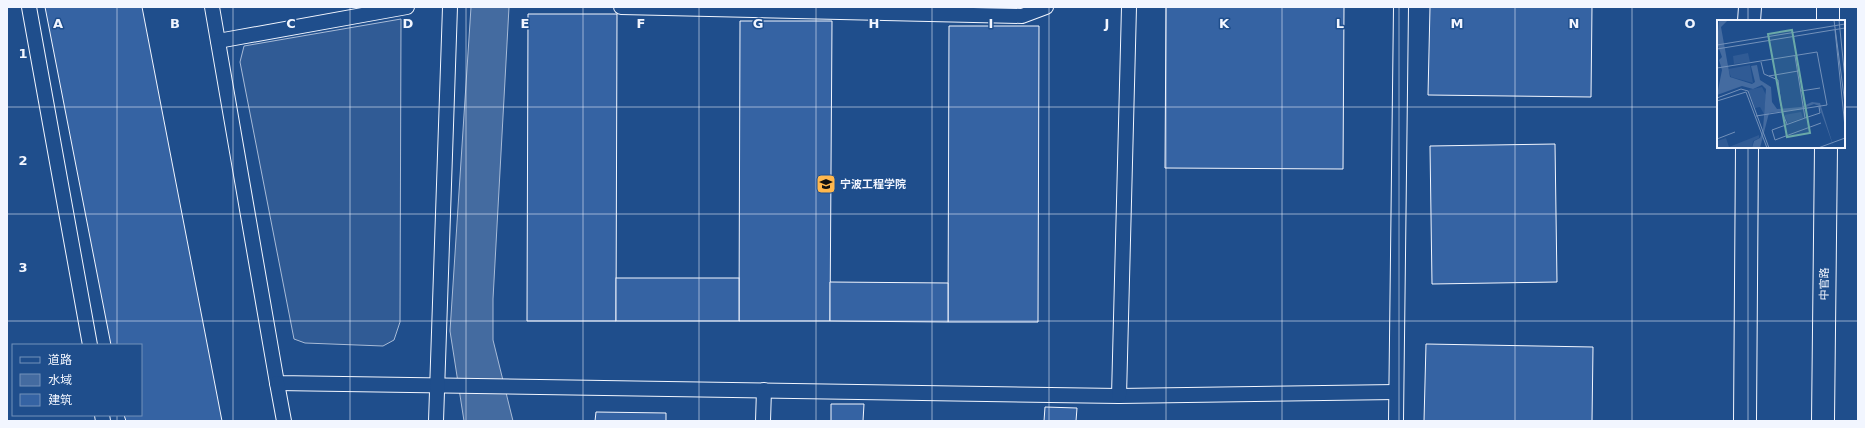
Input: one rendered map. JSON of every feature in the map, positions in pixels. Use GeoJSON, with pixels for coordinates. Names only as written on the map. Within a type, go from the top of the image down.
{"type":"FeatureCollection","features":[{"type":"Feature","properties":{"kind":"main road"},"geometry":{"type":"LineString","coordinates":[[1749,20],[1750,7]]}},
{"type":"Feature","properties":{"kind":"main road"},"geometry":{"type":"LineString","coordinates":[[1828,7],[1828,20]]}},
{"type":"Feature","properties":{"kind":"main road"},"geometry":{"type":"LineString","coordinates":[[1745,421],[1747,148]]}},
{"type":"Feature","properties":{"kind":"main road","name":"中官路"},"geometry":{"type":"LineString","coordinates":[[1823,421],[1826,148]]}},
{"type":"Feature","properties":{"kind":"lane"},"geometry":{"type":"LineString","coordinates":[[29,7],[90,344]]}},
{"type":"Feature","properties":{"kind":"lane"},"geometry":{"type":"LineString","coordinates":[[212,7],[276,383],[284,421]]}},
{"type":"Feature","properties":{"kind":"lane"},"geometry":{"type":"LineString","coordinates":[[218,41],[407,7]]}},
{"type":"Feature","properties":{"kind":"lane"},"geometry":{"type":"LineString","coordinates":[[436,421],[450,7]]}},
{"type":"Feature","properties":{"kind":"lane"},"geometry":{"type":"LineString","coordinates":[[621,7],[1022,16],[1046,7]]}},
{"type":"Feature","properties":{"kind":"lane"},"geometry":{"type":"LineString","coordinates":[[1119,396],[1129,7]]}},
{"type":"Feature","properties":{"kind":"lane"},"geometry":{"type":"LineString","coordinates":[[1396,421],[1401,7]]}},
{"type":"Feature","properties":{"kind":"lane"},"geometry":{"type":"LineString","coordinates":[[276,383],[1119,396],[1396,392]]}},
{"type":"Feature","properties":{"kind":"lane"},"geometry":{"type":"LineString","coordinates":[[763,421],[764,390]]}},
{"type":"Feature","properties":{"kind":"shaded area"},"geometry":{"type":"Polygon","coordinates":[[[401,19],[400,322],[394,340],[383,346],[305,343],[294,339],[240,62],[244,46],[401,19]]]}},
{"type":"Feature","properties":{"kind":"water"},"geometry":{"type":"Polygon","coordinates":[[[471,7],[509,7],[493,299],[493,340],[513,421],[464,421],[450,331],[471,7]]]}},
{"type":"Feature","properties":{"kind":"building"},"geometry":{"type":"Polygon","coordinates":[[[45,7],[142,7],[222,421],[126,421],[124,416],[142,416],[142,344],[111,344],[45,7]]]}},
{"type":"Feature","properties":{"kind":"building"},"geometry":{"type":"Polygon","coordinates":[[[1166,7],[1344,7],[1343,169],[1165,168],[1166,7]]]}},
{"type":"Feature","properties":{"kind":"building"},"geometry":{"type":"Polygon","coordinates":[[[1430,7],[1592,7],[1591,97],[1428,95],[1430,7]]]}},
{"type":"Feature","properties":{"kind":"building"},"geometry":{"type":"Polygon","coordinates":[[[528,14],[617,14],[616,321],[527,321],[528,14]]]}},
{"type":"Feature","properties":{"kind":"building"},"geometry":{"type":"Polygon","coordinates":[[[740,21],[832,21],[830,321],[739,321],[740,21]]]}},
{"type":"Feature","properties":{"kind":"building"},"geometry":{"type":"Polygon","coordinates":[[[949,26],[1039,26],[1038,322],[948,322],[949,26]]]}},
{"type":"Feature","properties":{"kind":"building"},"geometry":{"type":"Polygon","coordinates":[[[1555,144],[1557,282],[1432,284],[1430,146],[1555,144]]]}},
{"type":"Feature","properties":{"kind":"building"},"geometry":{"type":"Polygon","coordinates":[[[616,278],[739,278],[739,321],[616,321],[616,278]]]}},
{"type":"Feature","properties":{"kind":"building"},"geometry":{"type":"Polygon","coordinates":[[[830,282],[948,283],[948,322],[830,321],[830,282]]]}},
{"type":"Feature","properties":{"kind":"building"},"geometry":{"type":"Polygon","coordinates":[[[1426,344],[1593,347],[1592,421],[1424,421],[1426,344]]]}},
{"type":"Feature","properties":{"kind":"building"},"geometry":{"type":"Polygon","coordinates":[[[831,404],[864,404],[863,421],[831,421],[831,404]]]}},
{"type":"Feature","properties":{"kind":"building"},"geometry":{"type":"Polygon","coordinates":[[[1045,407],[1077,408],[1076,421],[1044,421],[1045,407]]]}},
{"type":"Feature","properties":{"kind":"building"},"geometry":{"type":"Polygon","coordinates":[[[596,412],[666,413],[666,421],[595,421],[596,412]]]}},
{"type":"Feature","properties":{"kind":"place","name":"宁波工程学院"},"geometry":{"type":"Point","coordinates":[826,184]}}]}
